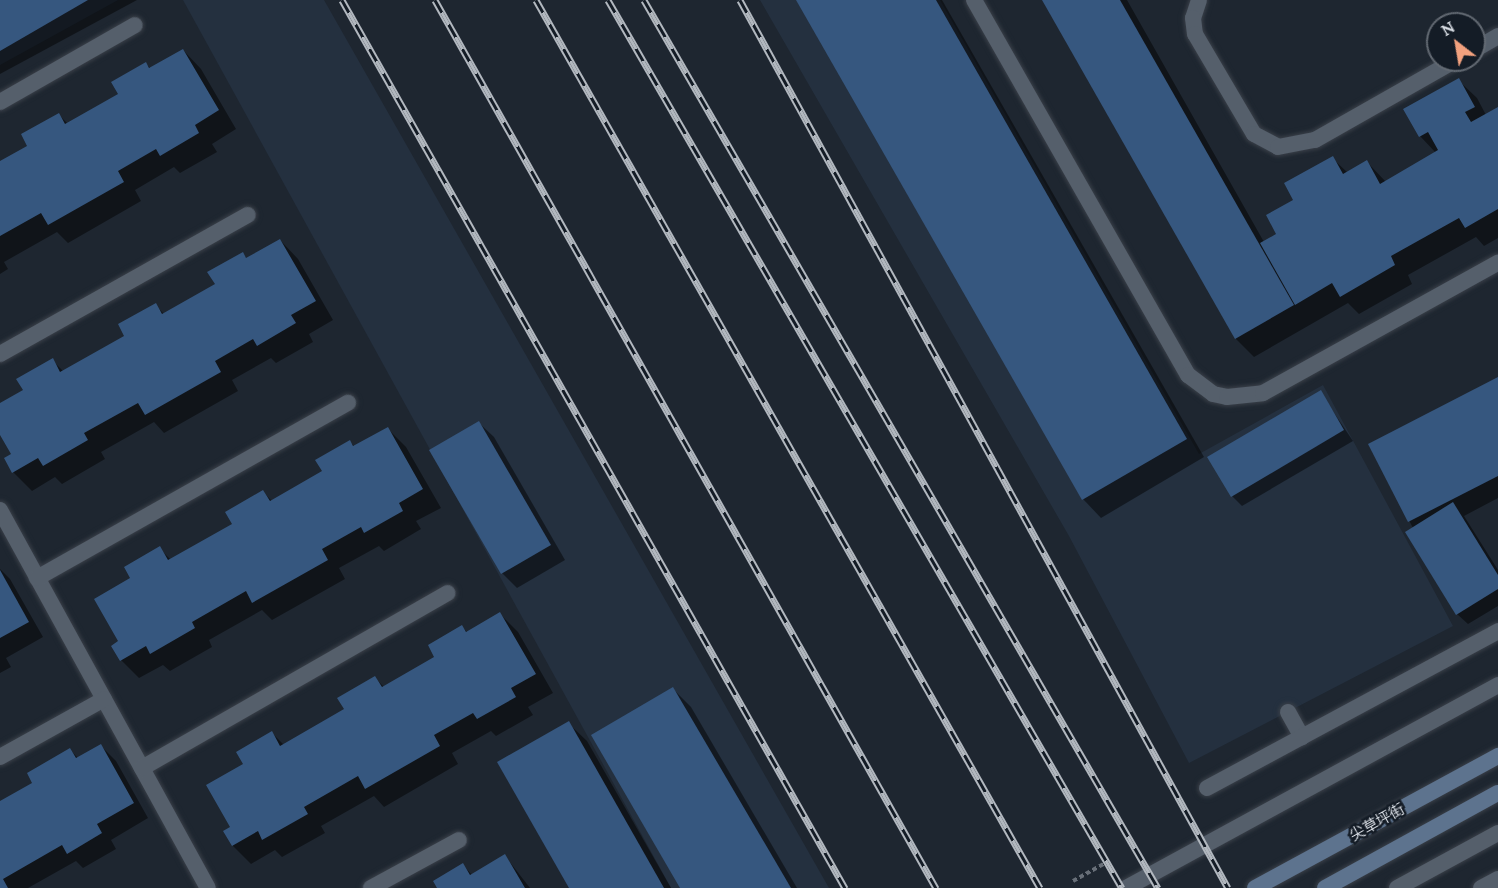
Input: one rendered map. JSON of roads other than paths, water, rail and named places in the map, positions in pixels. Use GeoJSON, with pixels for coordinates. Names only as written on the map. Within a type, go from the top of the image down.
{"type":"FeatureCollection","features":[{"type":"Feature","properties":{"kind":"main road","name":"尖草坪街"},"geometry":{"type":"LineString","coordinates":[[1255,888],[1498,756]]}},
{"type":"Feature","properties":{"kind":"main road"},"geometry":{"type":"LineString","coordinates":[[1325,888],[1498,793]]}},
{"type":"Feature","properties":{"kind":"street"},"geometry":{"type":"LineString","coordinates":[[974,0],[1188,375],[1214,394],[1227,398],[1263,393],[1498,263]]}},
{"type":"Feature","properties":{"kind":"street"},"geometry":{"type":"LineString","coordinates":[[1199,0],[1193,18],[1195,34],[1254,134],[1278,147],[1315,140],[1435,72]]}},
{"type":"Feature","properties":{"kind":"street"},"geometry":{"type":"LineString","coordinates":[[0,102],[135,25]]}},
{"type":"Feature","properties":{"kind":"street"},"geometry":{"type":"LineString","coordinates":[[0,354],[248,215]]}},
{"type":"Feature","properties":{"kind":"street"},"geometry":{"type":"LineString","coordinates":[[37,578],[348,403]]}},
{"type":"Feature","properties":{"kind":"street"},"geometry":{"type":"LineString","coordinates":[[1,516],[142,768],[201,885]]}},
{"type":"Feature","properties":{"kind":"street"},"geometry":{"type":"LineString","coordinates":[[142,768],[447,593]]}},
{"type":"Feature","properties":{"kind":"street"},"geometry":{"type":"LineString","coordinates":[[1207,788],[1498,631]]}},
{"type":"Feature","properties":{"kind":"street"},"geometry":{"type":"LineString","coordinates":[[1126,888],[1498,685]]}},
{"type":"Feature","properties":{"kind":"street"},"geometry":{"type":"LineString","coordinates":[[0,757],[104,699]]}},
{"type":"Feature","properties":{"kind":"street"},"geometry":{"type":"LineString","coordinates":[[1288,712],[1302,737]]}},
{"type":"Feature","properties":{"kind":"street"},"geometry":{"type":"LineString","coordinates":[[1397,888],[1498,833]]}},
{"type":"Feature","properties":{"kind":"street"},"geometry":{"type":"LineString","coordinates":[[371,888],[459,840]]}},
{"type":"Feature","properties":{"kind":"street"},"geometry":{"type":"LineString","coordinates":[[1481,888],[1498,879]]}},
{"type":"Feature","properties":{"kind":"railway"},"geometry":{"type":"LineString","coordinates":[[342,0],[845,888]]}},
{"type":"Feature","properties":{"kind":"railway"},"geometry":{"type":"LineString","coordinates":[[435,0],[936,888]]}},
{"type":"Feature","properties":{"kind":"railway"},"geometry":{"type":"LineString","coordinates":[[536,0],[1040,888]]}},
{"type":"Feature","properties":{"kind":"railway"},"geometry":{"type":"LineString","coordinates":[[608,0],[1122,888]]}},
{"type":"Feature","properties":{"kind":"railway"},"geometry":{"type":"LineString","coordinates":[[644,0],[1158,888]]}},
{"type":"Feature","properties":{"kind":"railway"},"geometry":{"type":"LineString","coordinates":[[740,0],[1228,888]]}}]}
